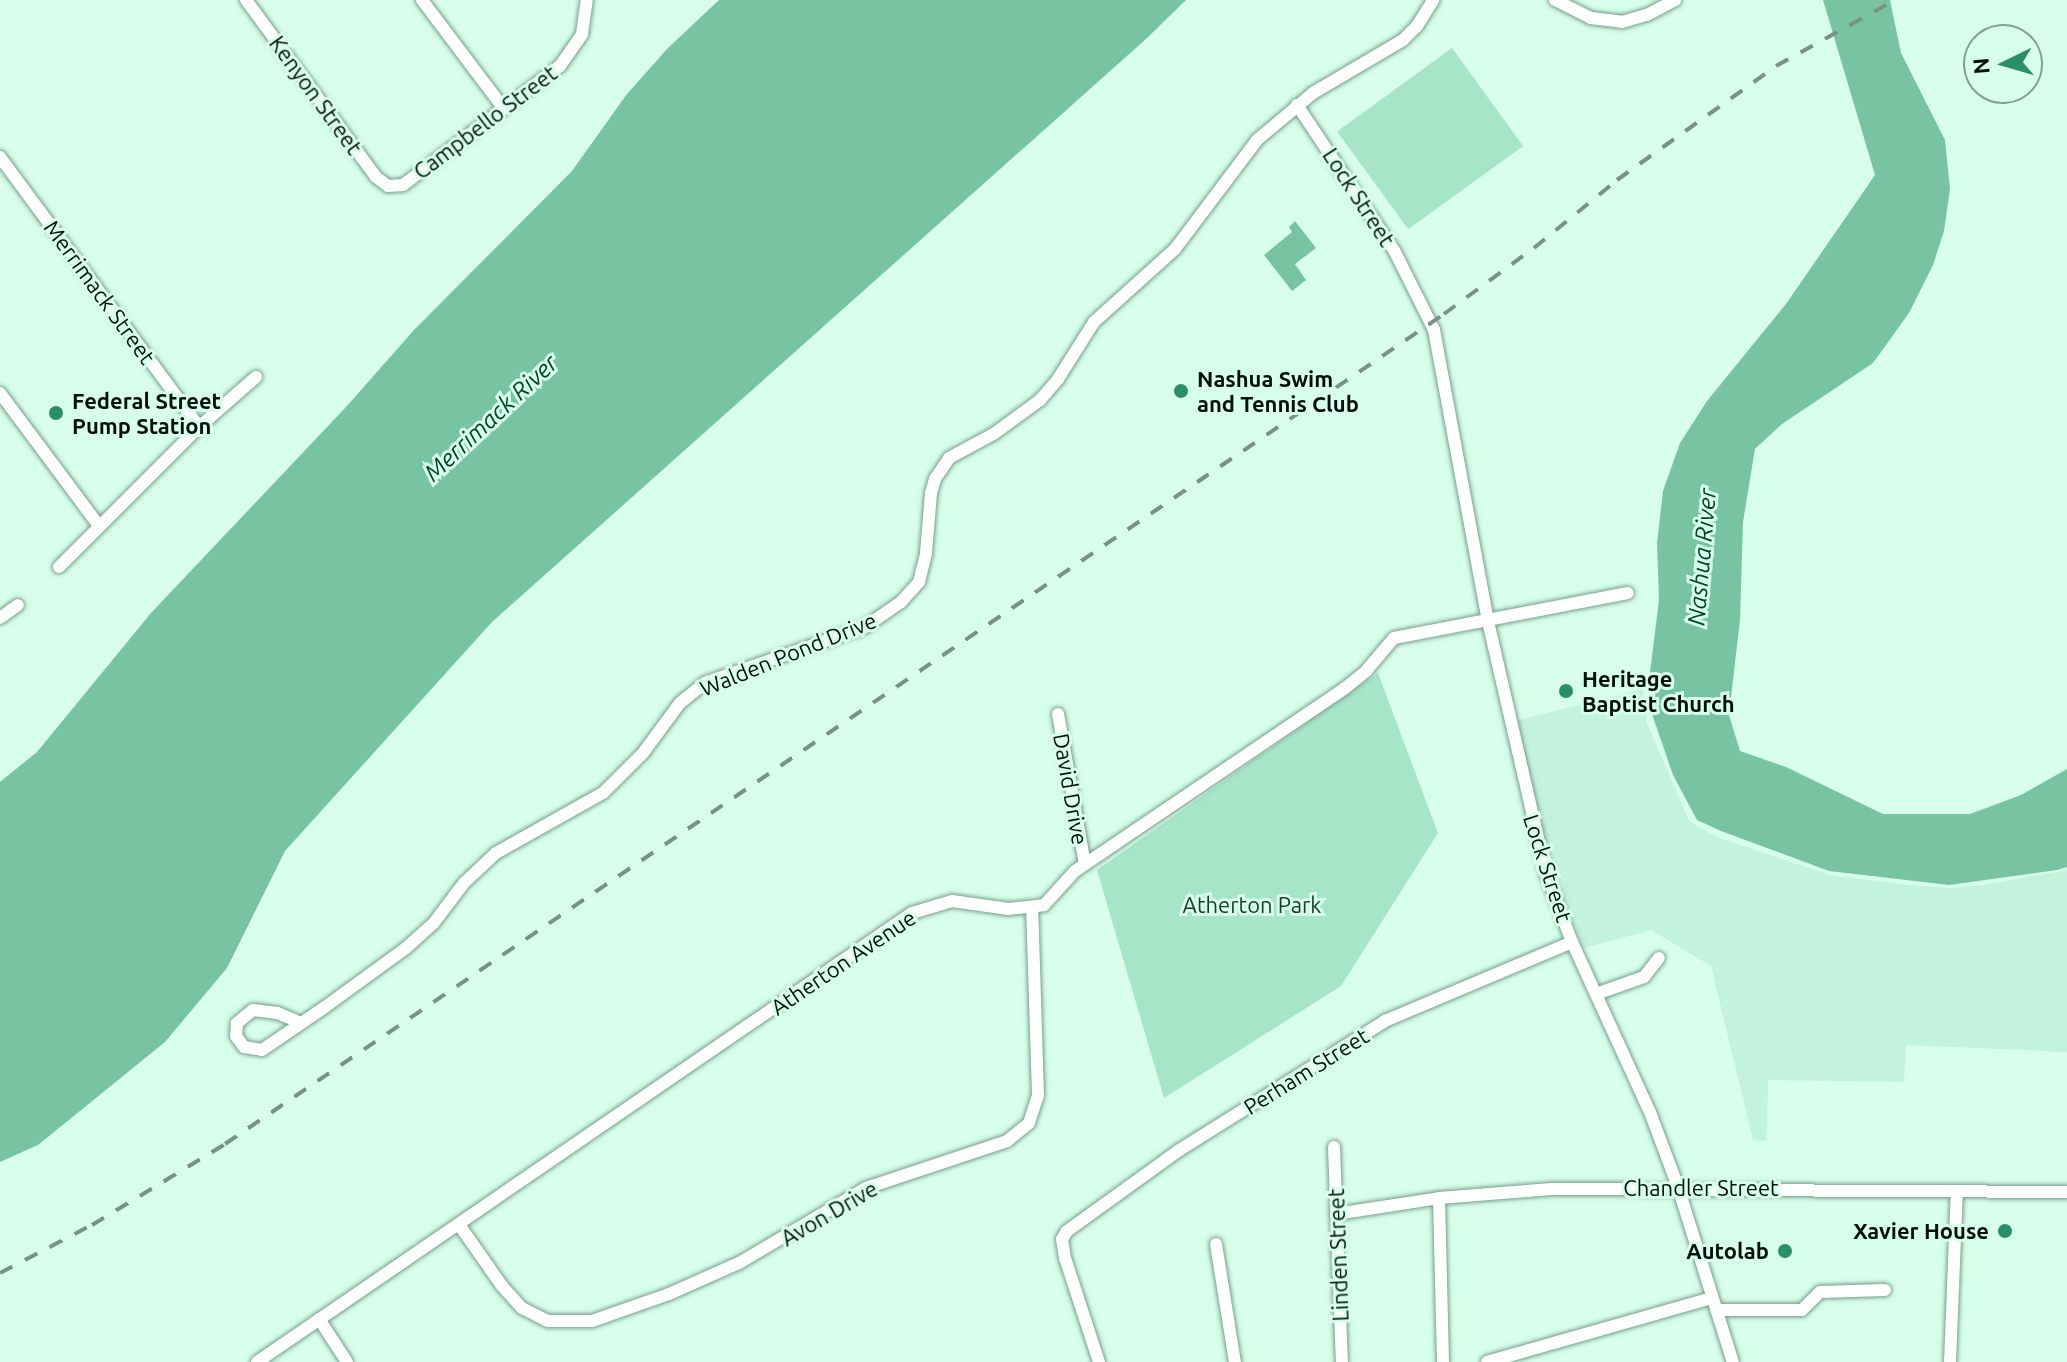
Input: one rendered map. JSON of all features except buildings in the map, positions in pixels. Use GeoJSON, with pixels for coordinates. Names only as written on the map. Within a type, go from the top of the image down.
{"type":"FeatureCollection","features":[{"type":"Feature","properties":{"kind":"street","name":"Kenyon Street"},"geometry":{"type":"LineString","coordinates":[[246,0],[376,177],[388,186]]}},
{"type":"Feature","properties":{"kind":"street"},"geometry":{"type":"LineString","coordinates":[[422,0],[504,109]]}},
{"type":"Feature","properties":{"kind":"street","name":"Campbello Street"},"geometry":{"type":"LineString","coordinates":[[388,186],[403,185],[504,109],[572,52],[582,34],[587,0]]}},
{"type":"Feature","properties":{"kind":"street","name":"Walden Pond Drive"},"geometry":{"type":"LineString","coordinates":[[301,1023],[272,1011],[253,1010],[237,1023],[236,1036],[244,1047],[262,1050],[301,1023],[406,948],[433,924],[464,883],[509,843],[584,807],[603,793],[643,753],[688,695],[723,675],[865,627],[901,602],[919,582],[923,569],[931,493],[942,466],[958,452],[995,433],[1040,400],[1058,379],[1094,322],[1175,249],[1237,162],[1297,105],[1403,40],[1417,26],[1433,0]]}},
{"type":"Feature","properties":{"kind":"street"},"geometry":{"type":"LineString","coordinates":[[1555,0],[1582,14],[1609,21],[1635,20],[1656,5],[1675,0]]}},
{"type":"Feature","properties":{"kind":"street","name":"Lock Street"},"geometry":{"type":"LineString","coordinates":[[1297,105],[1395,252],[1434,330],[1487,617],[1547,876],[1572,942],[1639,1085],[1678,1187],[1733,1362]]}},
{"type":"Feature","properties":{"kind":"street","name":"Merrimack Street"},"geometry":{"type":"LineString","coordinates":[[0,157],[199,427]]}},
{"type":"Feature","properties":{"kind":"street"},"geometry":{"type":"LineString","coordinates":[[59,567],[199,427],[256,377]]}},
{"type":"Feature","properties":{"kind":"street"},"geometry":{"type":"LineString","coordinates":[[0,393],[99,526]]}},
{"type":"Feature","properties":{"kind":"street"},"geometry":{"type":"LineString","coordinates":[[1032,908],[1050,900],[1070,875],[1085,864],[1344,689],[1366,671],[1394,638],[1487,617],[1628,593]]}},
{"type":"Feature","properties":{"kind":"street"},"geometry":{"type":"LineString","coordinates":[[0,618],[18,605]]}},
{"type":"Feature","properties":{"kind":"street","name":"David Drive"},"geometry":{"type":"LineString","coordinates":[[1058,714],[1085,864]]}},
{"type":"Feature","properties":{"kind":"street","name":"Atherton Avenue"},"geometry":{"type":"LineString","coordinates":[[257,1362],[460,1226],[912,913],[928,906],[959,901],[1032,908]]}},
{"type":"Feature","properties":{"kind":"street","name":"Avon Drive"},"geometry":{"type":"LineString","coordinates":[[460,1226],[502,1286],[522,1308],[548,1321],[592,1321],[669,1294],[739,1263],[866,1188],[1007,1141],[1029,1123],[1038,1095],[1032,908]]}},
{"type":"Feature","properties":{"kind":"street","name":"Perham Street"},"geometry":{"type":"LineString","coordinates":[[1099,1362],[1062,1239],[1078,1222],[1178,1151],[1385,1021],[1572,942]]}},
{"type":"Feature","properties":{"kind":"street"},"geometry":{"type":"LineString","coordinates":[[1596,994],[1644,977],[1659,958]]}},
{"type":"Feature","properties":{"kind":"street","name":"Linden Street"},"geometry":{"type":"LineString","coordinates":[[1334,1147],[1342,1362]]}},
{"type":"Feature","properties":{"kind":"street","name":"Chandler Street"},"geometry":{"type":"LineString","coordinates":[[1336,1214],[1506,1191],[1678,1187],[2067,1192]]}},
{"type":"Feature","properties":{"kind":"street"},"geometry":{"type":"LineString","coordinates":[[1950,1362],[1957,1191]]}},
{"type":"Feature","properties":{"kind":"street"},"geometry":{"type":"LineString","coordinates":[[1439,1198],[1443,1362]]}},
{"type":"Feature","properties":{"kind":"street"},"geometry":{"type":"LineString","coordinates":[[1216,1244],[1235,1362]]}},
{"type":"Feature","properties":{"kind":"street"},"geometry":{"type":"LineString","coordinates":[[1487,1362],[1714,1304],[1802,1310],[1820,1292],[1885,1290]]}},
{"type":"Feature","properties":{"kind":"street"},"geometry":{"type":"LineString","coordinates":[[319,1319],[347,1362]]}},
{"type":"Feature","properties":{"kind":"shaded area"},"geometry":{"type":"Polygon","coordinates":[[[1643,689],[1647,723],[1689,821],[1717,837],[1830,875],[1910,885],[1949,888],[1984,885],[2067,870],[2067,1052],[1906,1045],[1904,1082],[1768,1080],[1767,1141],[1753,1140],[1711,966],[1651,930],[1584,948],[1557,880],[1514,721],[1643,689]]]}},
{"type":"Feature","properties":{"kind":"green space"},"geometry":{"type":"Polygon","coordinates":[[[1452,48],[1523,146],[1408,229],[1337,131],[1452,48]]]}},
{"type":"Feature","properties":{"kind":"green space","name":"Atherton Park"},"geometry":{"type":"Polygon","coordinates":[[[1378,673],[1438,833],[1341,986],[1164,1098],[1097,870],[1378,673]]]}},
{"type":"Feature","properties":{"kind":"water","name":"Merrimack River"},"geometry":{"type":"Polygon","coordinates":[[[719,0],[1186,0],[492,622],[285,851],[227,968],[165,1042],[38,1145],[0,1162],[0,782],[37,752],[151,613],[346,407],[414,330],[572,171],[627,94],[668,48],[719,0]]]}},
{"type":"Feature","properties":{"kind":"water","name":"Nashua River"},"geometry":{"type":"Polygon","coordinates":[[[1823,0],[1890,0],[1901,53],[1945,140],[1950,189],[1944,231],[1933,265],[1909,313],[1873,363],[1782,424],[1755,449],[1743,522],[1740,620],[1729,715],[1740,751],[1786,767],[1883,814],[1970,814],[2021,795],[2067,769],[2067,867],[2057,870],[1949,885],[1829,871],[1721,831],[1697,820],[1673,775],[1652,714],[1649,680],[1659,600],[1657,543],[1663,491],[1680,443],[1707,401],[1786,304],[1875,175],[1823,0]]]}},
{"type":"Feature","properties":{"kind":"water"},"geometry":{"type":"Polygon","coordinates":[[[1295,221],[1316,248],[1295,264],[1306,280],[1292,291],[1264,255],[1292,232],[1289,227],[1295,221]]]}},
{"type":"Feature","properties":{"kind":"railway"},"geometry":{"type":"LineString","coordinates":[[0,1273],[92,1225],[225,1144],[1444,314],[1534,248],[1617,180],[1776,66],[1895,0]]}},
{"type":"Feature","properties":{"kind":"place","name":"Nashua Swim and Tennis Club"},"geometry":{"type":"Point","coordinates":[1181,391]}},
{"type":"Feature","properties":{"kind":"place","name":"Federal Street Pump Station"},"geometry":{"type":"Point","coordinates":[56,413]}},
{"type":"Feature","properties":{"kind":"place","name":"Heritage Baptist Church"},"geometry":{"type":"Point","coordinates":[1566,691]}},
{"type":"Feature","properties":{"kind":"place","name":"Xavier House"},"geometry":{"type":"Point","coordinates":[2005,1231]}},
{"type":"Feature","properties":{"kind":"place","name":"Autolab"},"geometry":{"type":"Point","coordinates":[1785,1251]}}]}
